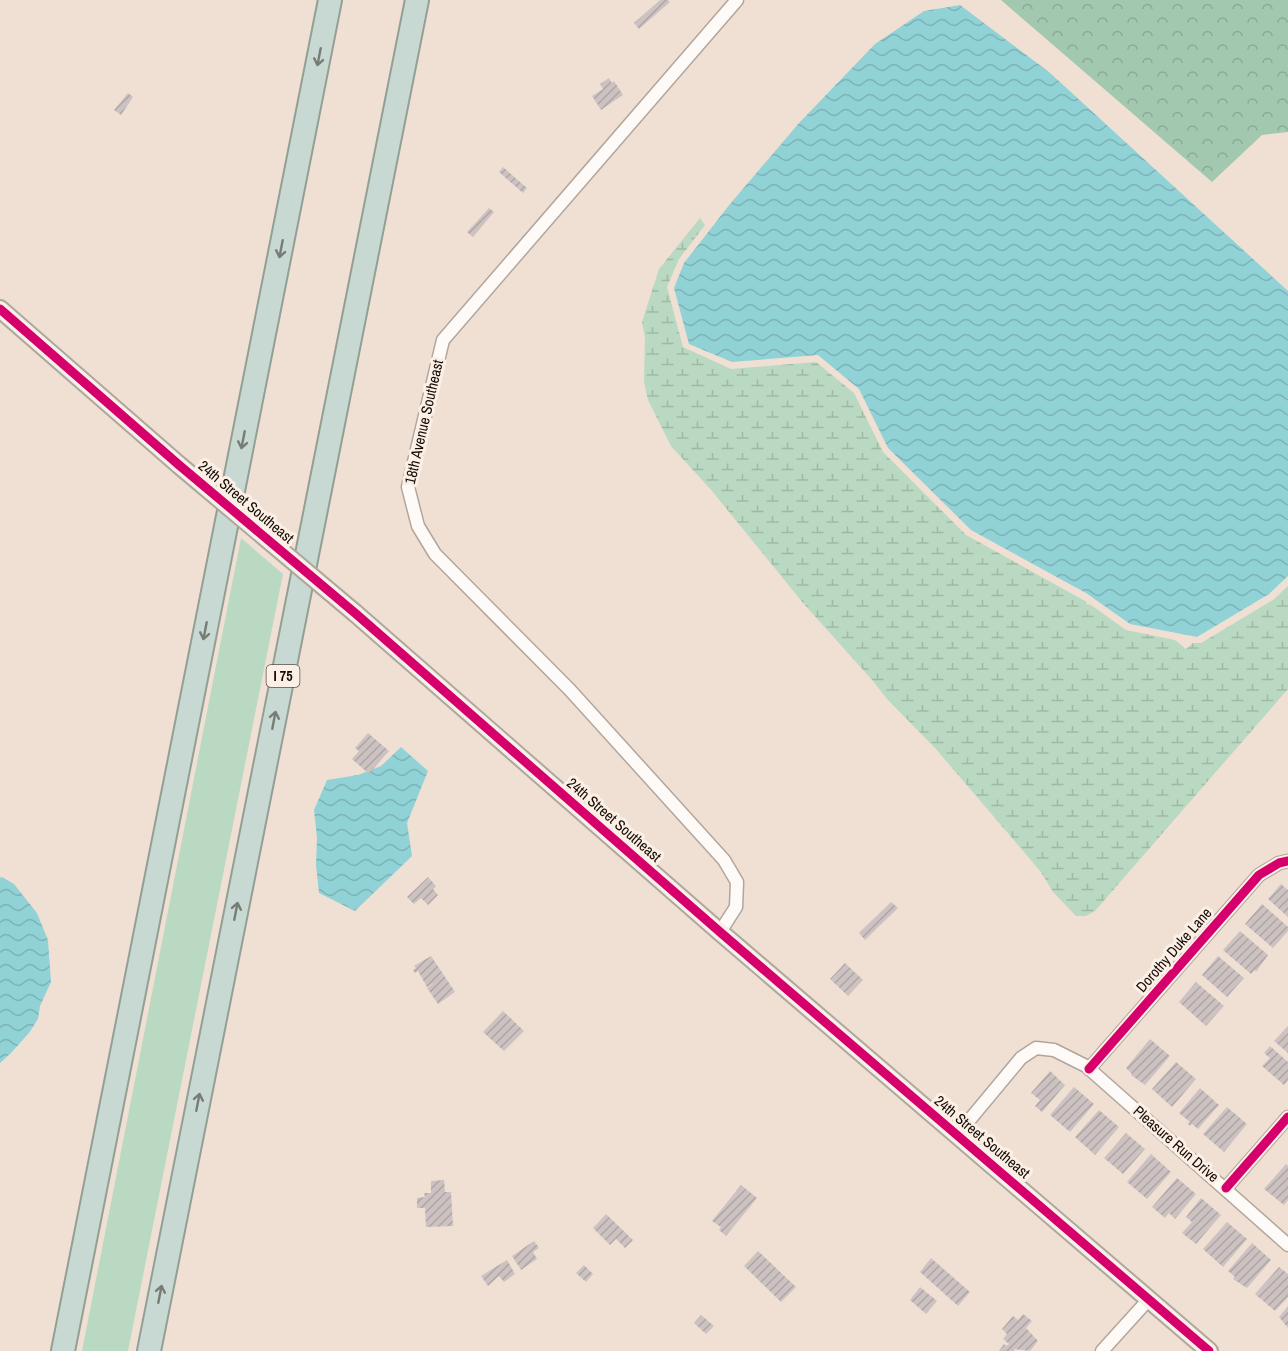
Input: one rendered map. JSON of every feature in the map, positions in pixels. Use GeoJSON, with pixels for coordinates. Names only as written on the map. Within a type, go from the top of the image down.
{"type":"FeatureCollection","features":[{"type":"Feature","properties":{"kind":"highway"},"geometry":{"type":"LineString","coordinates":[[63,1351],[330,0]]}},
{"type":"Feature","properties":{"kind":"highway","name":"I 75"},"geometry":{"type":"LineString","coordinates":[[149,1351],[417,0]]}},
{"type":"Feature","properties":{"kind":"street","name":"18th Avenue Southeast"},"geometry":{"type":"LineString","coordinates":[[720,932],[736,907],[737,882],[724,860],[570,690],[435,554],[418,526],[408,487],[443,340],[737,0]]}},
{"type":"Feature","properties":{"kind":"street","name":"24th Street Southeast"},"geometry":{"type":"LineString","coordinates":[[0,309],[720,932],[1209,1351]]}},
{"type":"Feature","properties":{"kind":"street","name":"Dorothy Duke Lane"},"geometry":{"type":"LineString","coordinates":[[1089,1068],[1259,875],[1279,862],[1288,861]]}},
{"type":"Feature","properties":{"kind":"street","name":"Pleasure Run Drive"},"geometry":{"type":"LineString","coordinates":[[957,1135],[1021,1058],[1036,1048],[1054,1050],[1089,1068],[1288,1245]]}},
{"type":"Feature","properties":{"kind":"street"},"geometry":{"type":"LineString","coordinates":[[1226,1188],[1288,1117]]}},
{"type":"Feature","properties":{"kind":"street"},"geometry":{"type":"LineString","coordinates":[[1102,1351],[1149,1299]]}},
{"type":"Feature","properties":{"kind":"green space"},"geometry":{"type":"Polygon","coordinates":[[[1001,0],[1288,0],[1288,132],[1262,135],[1212,182],[1001,0]]]}},
{"type":"Feature","properties":{"kind":"green space"},"geometry":{"type":"Polygon","coordinates":[[[700,218],[705,225],[679,259],[667,287],[683,347],[731,369],[816,362],[854,393],[883,452],[966,535],[1087,602],[1086,604],[1091,605],[1126,630],[1175,640],[1186,649],[1193,643],[1201,643],[1273,600],[1288,586],[1288,689],[1095,911],[1086,916],[1076,916],[1053,892],[1041,872],[935,748],[887,699],[803,603],[712,491],[671,446],[648,400],[644,382],[645,338],[642,322],[659,269],[700,218]]]}},
{"type":"Feature","properties":{"kind":"green space"},"geometry":{"type":"Polygon","coordinates":[[[241,538],[283,574],[128,1351],[82,1351],[241,538]]]}},
{"type":"Feature","properties":{"kind":"water"},"geometry":{"type":"Polygon","coordinates":[[[960,5],[1049,72],[1288,291],[1288,576],[1269,594],[1197,637],[1130,624],[1086,593],[971,530],[888,448],[859,389],[818,355],[732,362],[689,344],[674,288],[684,263],[730,204],[799,123],[875,44],[924,11],[960,5]]]}},
{"type":"Feature","properties":{"kind":"water"},"geometry":{"type":"Polygon","coordinates":[[[401,747],[428,771],[407,823],[412,856],[355,911],[319,893],[314,810],[327,780],[358,775],[381,766],[401,747]]]}},
{"type":"Feature","properties":{"kind":"water"},"geometry":{"type":"Polygon","coordinates":[[[0,878],[14,884],[37,913],[48,940],[51,982],[40,1006],[38,1019],[29,1033],[0,1063],[0,878]]]}},
{"type":"Feature","properties":{"kind":"building"},"geometry":{"type":"Polygon","coordinates":[[[660,0],[670,2],[639,29],[634,23],[660,0]]]}},
{"type":"Feature","properties":{"kind":"building"},"geometry":{"type":"Polygon","coordinates":[[[609,78],[612,83],[614,81],[623,95],[601,110],[592,96],[603,89],[600,84],[609,78]]]}},
{"type":"Feature","properties":{"kind":"building"},"geometry":{"type":"Polygon","coordinates":[[[128,93],[133,97],[121,115],[114,110],[128,93]]]}},
{"type":"Feature","properties":{"kind":"building"},"geometry":{"type":"Polygon","coordinates":[[[503,167],[527,188],[523,193],[499,172],[503,167]]]}},
{"type":"Feature","properties":{"kind":"building"},"geometry":{"type":"Polygon","coordinates":[[[489,208],[494,212],[473,237],[467,232],[489,208]]]}},
{"type":"Feature","properties":{"kind":"building"},"geometry":{"type":"Polygon","coordinates":[[[368,733],[389,751],[369,774],[352,759],[359,751],[355,748],[368,733]]]}},
{"type":"Feature","properties":{"kind":"building"},"geometry":{"type":"Polygon","coordinates":[[[428,877],[436,886],[433,889],[438,895],[428,905],[421,898],[414,904],[407,897],[428,877]]]}},
{"type":"Feature","properties":{"kind":"building"},"geometry":{"type":"Polygon","coordinates":[[[1281,884],[1288,890],[1288,917],[1268,899],[1281,884]]]}},
{"type":"Feature","properties":{"kind":"building"},"geometry":{"type":"Polygon","coordinates":[[[891,902],[898,908],[865,940],[859,933],[891,902]]]}},
{"type":"Feature","properties":{"kind":"building"},"geometry":{"type":"Polygon","coordinates":[[[1262,904],[1288,927],[1288,931],[1273,948],[1245,924],[1262,904]]]}},
{"type":"Feature","properties":{"kind":"building"},"geometry":{"type":"Polygon","coordinates":[[[1240,931],[1268,955],[1256,972],[1255,970],[1251,974],[1223,950],[1240,931]]]}},
{"type":"Feature","properties":{"kind":"building"},"geometry":{"type":"Polygon","coordinates":[[[431,956],[455,992],[438,1004],[427,988],[434,983],[427,987],[418,971],[415,973],[413,970],[416,968],[414,966],[431,956]]]}},
{"type":"Feature","properties":{"kind":"building"},"geometry":{"type":"Polygon","coordinates":[[[1218,956],[1244,978],[1227,997],[1202,975],[1218,956]]]}},
{"type":"Feature","properties":{"kind":"building"},"geometry":{"type":"Polygon","coordinates":[[[845,963],[863,980],[848,996],[830,979],[845,963]]]}},
{"type":"Feature","properties":{"kind":"building"},"geometry":{"type":"Polygon","coordinates":[[[1196,982],[1224,1006],[1206,1026],[1179,1002],[1196,982]]]}},
{"type":"Feature","properties":{"kind":"building"},"geometry":{"type":"Polygon","coordinates":[[[503,1011],[524,1031],[504,1051],[483,1032],[503,1011]]]}},
{"type":"Feature","properties":{"kind":"building"},"geometry":{"type":"Polygon","coordinates":[[[1288,1026],[1288,1053],[1274,1041],[1288,1026]]]}},
{"type":"Feature","properties":{"kind":"building"},"geometry":{"type":"Polygon","coordinates":[[[1150,1039],[1170,1056],[1145,1085],[1131,1075],[1126,1068],[1150,1039]]]}},
{"type":"Feature","properties":{"kind":"building"},"geometry":{"type":"Polygon","coordinates":[[[1270,1046],[1288,1062],[1288,1080],[1284,1085],[1262,1066],[1270,1058],[1264,1053],[1270,1046]]]}},
{"type":"Feature","properties":{"kind":"building"},"geometry":{"type":"Polygon","coordinates":[[[1176,1062],[1196,1079],[1172,1107],[1152,1089],[1176,1062]]]}},
{"type":"Feature","properties":{"kind":"building"},"geometry":{"type":"Polygon","coordinates":[[[1050,1071],[1065,1085],[1042,1112],[1035,1106],[1040,1100],[1031,1093],[1050,1071]]]}},
{"type":"Feature","properties":{"kind":"building"},"geometry":{"type":"Polygon","coordinates":[[[1074,1087],[1094,1104],[1070,1132],[1050,1115],[1074,1087]]]}},
{"type":"Feature","properties":{"kind":"building"},"geometry":{"type":"Polygon","coordinates":[[[1200,1088],[1219,1105],[1198,1129],[1192,1124],[1190,1126],[1188,1124],[1190,1122],[1179,1113],[1200,1088]]]}},
{"type":"Feature","properties":{"kind":"building"},"geometry":{"type":"Polygon","coordinates":[[[1227,1107],[1247,1124],[1224,1152],[1203,1134],[1227,1107]]]}},
{"type":"Feature","properties":{"kind":"building"},"geometry":{"type":"Polygon","coordinates":[[[1099,1110],[1119,1127],[1095,1155],[1075,1137],[1099,1110]]]}},
{"type":"Feature","properties":{"kind":"building"},"geometry":{"type":"Polygon","coordinates":[[[1126,1133],[1145,1149],[1123,1174],[1104,1158],[1126,1133]]]}},
{"type":"Feature","properties":{"kind":"building"},"geometry":{"type":"Polygon","coordinates":[[[1151,1154],[1171,1172],[1147,1199],[1127,1182],[1151,1154]]]}},
{"type":"Feature","properties":{"kind":"building"},"geometry":{"type":"Polygon","coordinates":[[[1286,1164],[1288,1166],[1288,1200],[1284,1205],[1264,1189],[1286,1164]]]}},
{"type":"Feature","properties":{"kind":"building"},"geometry":{"type":"Polygon","coordinates":[[[1177,1178],[1196,1194],[1175,1219],[1169,1213],[1165,1218],[1152,1207],[1177,1178]]]}},
{"type":"Feature","properties":{"kind":"building"},"geometry":{"type":"Polygon","coordinates":[[[444,1180],[445,1192],[451,1192],[453,1226],[426,1227],[425,1208],[417,1208],[417,1198],[425,1197],[424,1193],[431,1193],[431,1181],[444,1180]]]}},
{"type":"Feature","properties":{"kind":"building"},"geometry":{"type":"Polygon","coordinates":[[[741,1185],[757,1198],[726,1236],[719,1230],[721,1227],[712,1221],[741,1185]]]}},
{"type":"Feature","properties":{"kind":"building"},"geometry":{"type":"Polygon","coordinates":[[[1201,1198],[1221,1215],[1196,1244],[1182,1233],[1192,1222],[1186,1217],[1201,1198]]]}},
{"type":"Feature","properties":{"kind":"building"},"geometry":{"type":"Polygon","coordinates":[[[606,1214],[633,1240],[625,1248],[616,1239],[610,1245],[593,1228],[606,1214]]]}},
{"type":"Feature","properties":{"kind":"building"},"geometry":{"type":"Polygon","coordinates":[[[1227,1222],[1247,1239],[1223,1267],[1203,1249],[1227,1222]]]}},
{"type":"Feature","properties":{"kind":"building"},"geometry":{"type":"Polygon","coordinates":[[[534,1241],[539,1248],[533,1252],[537,1259],[521,1270],[512,1256],[534,1241]]]}},
{"type":"Feature","properties":{"kind":"building"},"geometry":{"type":"Polygon","coordinates":[[[1252,1243],[1271,1260],[1247,1288],[1233,1279],[1235,1277],[1228,1271],[1252,1243]]]}},
{"type":"Feature","properties":{"kind":"building"},"geometry":{"type":"Polygon","coordinates":[[[758,1251],[796,1287],[781,1302],[744,1266],[758,1251]]]}},
{"type":"Feature","properties":{"kind":"building"},"geometry":{"type":"Polygon","coordinates":[[[931,1258],[970,1292],[958,1306],[920,1272],[931,1258]]]}},
{"type":"Feature","properties":{"kind":"building"},"geometry":{"type":"Polygon","coordinates":[[[507,1260],[515,1274],[504,1282],[499,1276],[488,1286],[481,1276],[507,1260]]]}},
{"type":"Feature","properties":{"kind":"building"},"geometry":{"type":"Polygon","coordinates":[[[584,1265],[593,1274],[586,1282],[576,1273],[584,1265]]]}},
{"type":"Feature","properties":{"kind":"building"},"geometry":{"type":"Polygon","coordinates":[[[1279,1267],[1288,1274],[1288,1297],[1275,1311],[1255,1294],[1279,1267]]]}},
{"type":"Feature","properties":{"kind":"building"},"geometry":{"type":"Polygon","coordinates":[[[920,1287],[937,1301],[926,1314],[910,1300],[920,1287]]]}},
{"type":"Feature","properties":{"kind":"building"},"geometry":{"type":"Polygon","coordinates":[[[1288,1306],[1288,1328],[1279,1317],[1288,1306]]]}},
{"type":"Feature","properties":{"kind":"building"},"geometry":{"type":"Polygon","coordinates":[[[1023,1314],[1032,1321],[1026,1328],[1038,1341],[1030,1351],[1015,1349],[1014,1351],[999,1351],[1004,1344],[1006,1346],[1009,1344],[1003,1339],[1007,1334],[1002,1329],[1013,1316],[1018,1320],[1023,1314]]]}},
{"type":"Feature","properties":{"kind":"building"},"geometry":{"type":"Polygon","coordinates":[[[701,1315],[714,1326],[706,1334],[694,1323],[701,1315]]]}},
{"type":"Feature","properties":{"kind":"cycle path"},"geometry":{"type":"LineString","coordinates":[[0,309],[179,465],[355,613],[720,932],[1209,1351]]}},
{"type":"Feature","properties":{"kind":"cycle path"},"geometry":{"type":"LineString","coordinates":[[1089,1069],[1259,875],[1279,863],[1288,861]]}},
{"type":"Feature","properties":{"kind":"cycle path"},"geometry":{"type":"LineString","coordinates":[[1226,1188],[1288,1117]]}}]}
